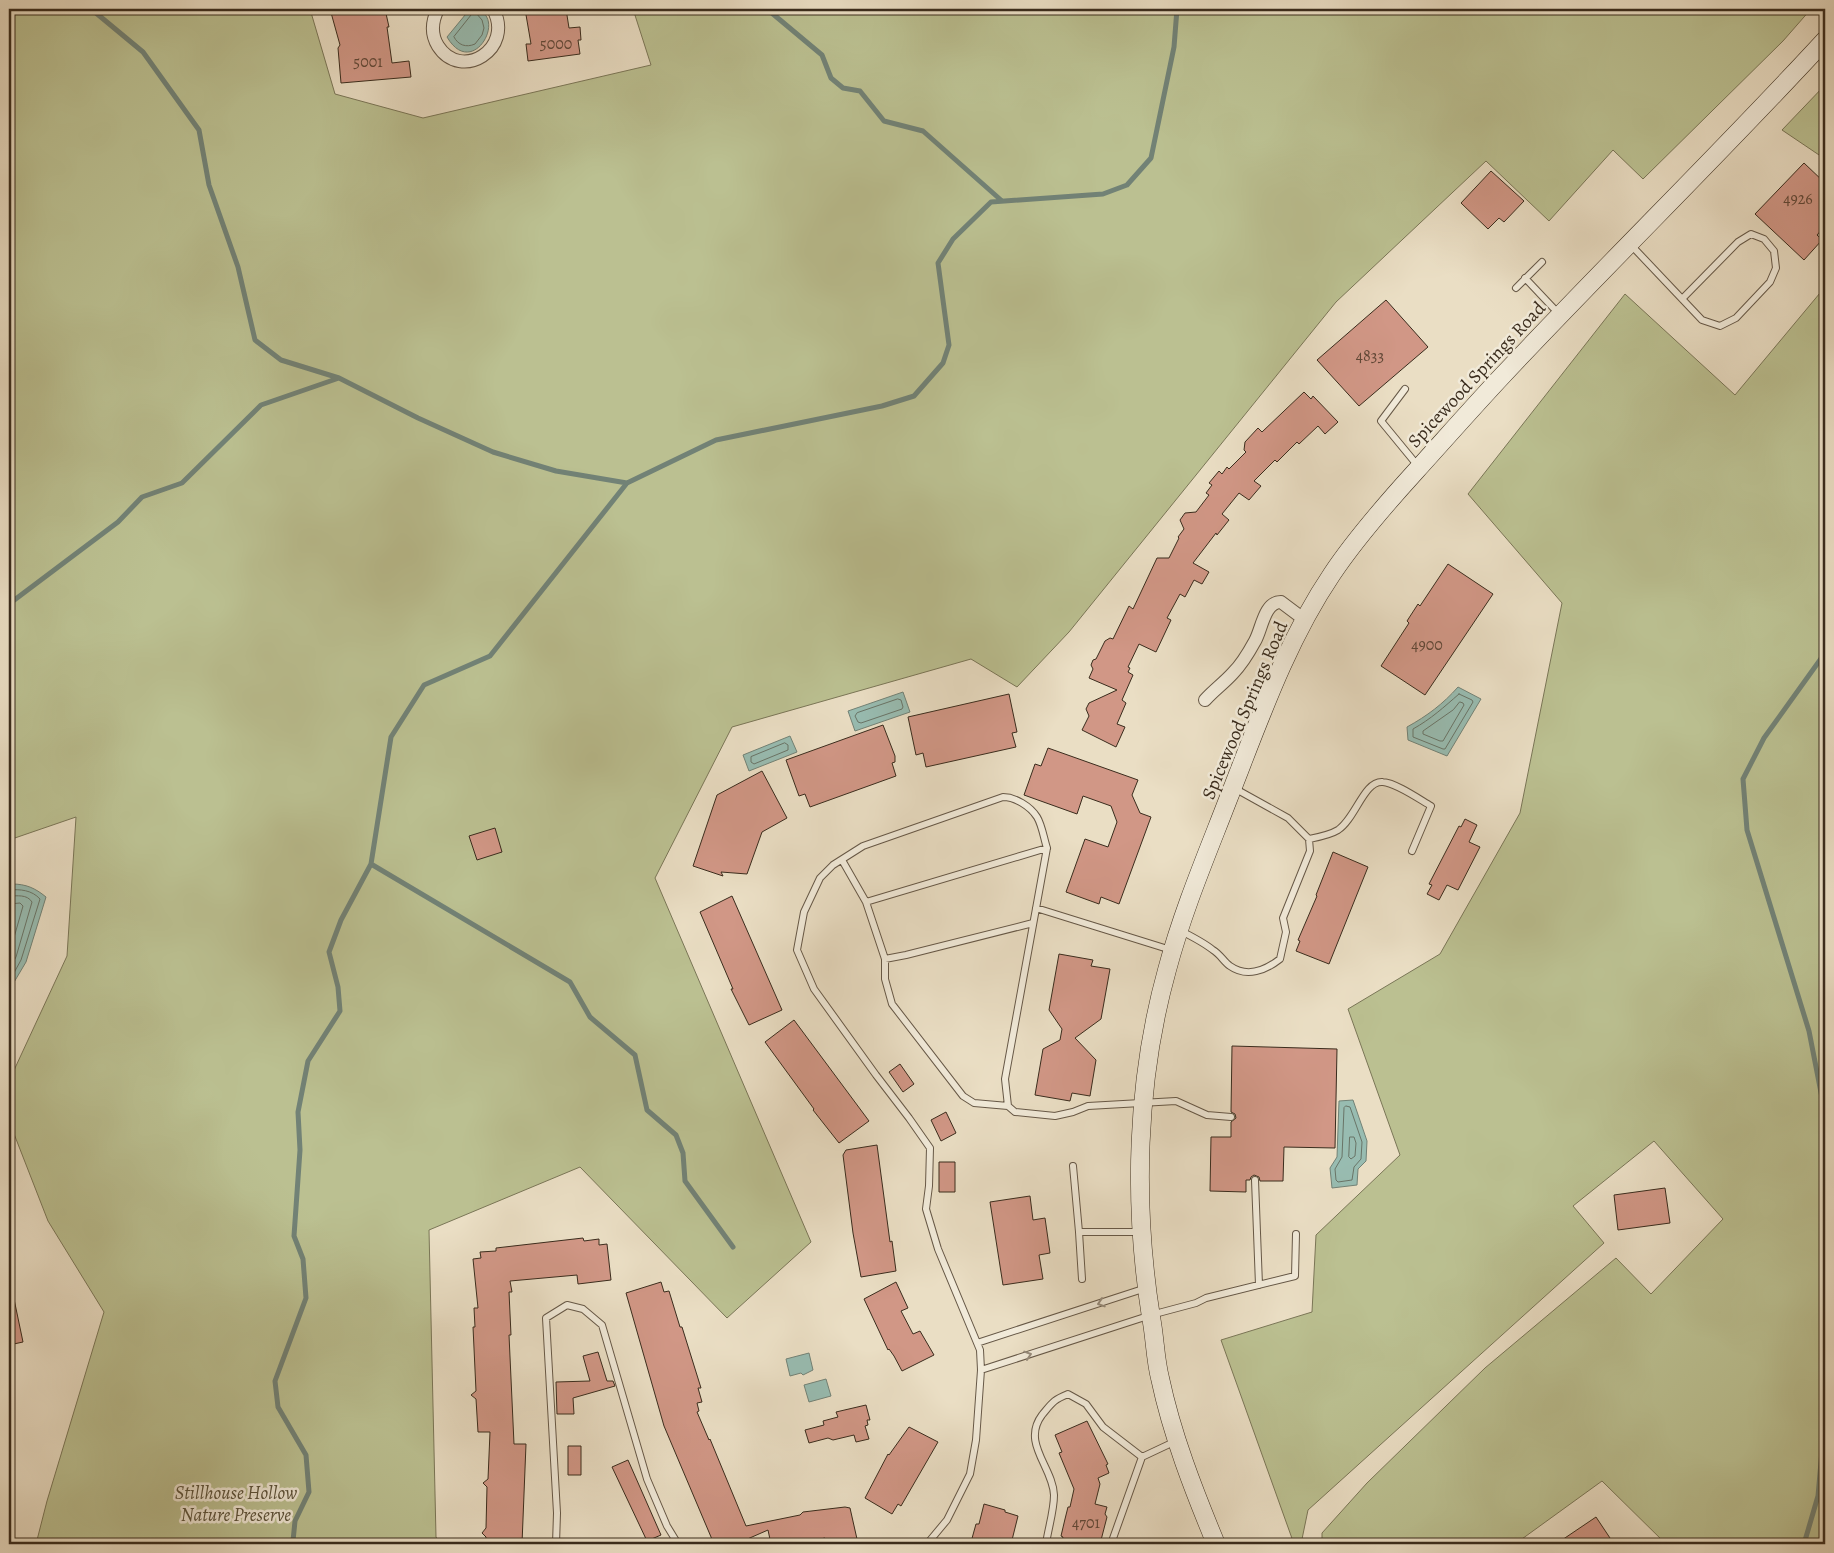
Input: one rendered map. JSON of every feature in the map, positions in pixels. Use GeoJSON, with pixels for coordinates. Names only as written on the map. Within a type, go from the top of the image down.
{"type":"FeatureCollection","features":[{"type":"Feature","properties":{"kind":"main road","name":"Spicewood Springs Road"},"geometry":{"type":"LineString","coordinates":[[1216,1544],[1199,1503],[1159,1376],[1142,1232],[1140,1168],[1143,1102],[1152,1036],[1166,971],[1188,904],[1281,666],[1330,576],[1363,532],[1419,468],[1560,315],[1768,102],[1825,40]]}},
{"type":"Feature","properties":{"kind":"street"},"geometry":{"type":"LineString","coordinates":[[438,9],[433,19],[432,30],[435,41],[441,50],[450,57],[460,61],[471,61],[482,57],[493,46],[499,30],[498,20],[493,9]]}},
{"type":"Feature","properties":{"kind":"street"},"geometry":{"type":"LineString","coordinates":[[1205,700],[1241,664],[1256,639],[1270,607],[1277,602],[1282,602],[1305,620]]}},
{"type":"Feature","properties":{"kind":"lane"},"geometry":{"type":"LineString","coordinates":[[1629,244],[1702,320],[1720,326],[1736,318],[1770,282],[1776,268],[1774,251],[1764,239],[1751,234],[1738,242],[1682,299]]}},
{"type":"Feature","properties":{"kind":"lane"},"geometry":{"type":"LineString","coordinates":[[1516,288],[1542,262]]}},
{"type":"Feature","properties":{"kind":"lane"},"geometry":{"type":"LineString","coordinates":[[1525,278],[1560,315]]}},
{"type":"Feature","properties":{"kind":"lane"},"geometry":{"type":"LineString","coordinates":[[1405,389],[1381,421],[1419,468]]}},
{"type":"Feature","properties":{"kind":"lane"},"geometry":{"type":"LineString","coordinates":[[1309,840],[1338,830],[1353,815],[1367,788],[1375,782],[1384,782],[1395,785],[1431,806],[1412,851]]}},
{"type":"Feature","properties":{"kind":"lane"},"geometry":{"type":"LineString","coordinates":[[1179,930],[1214,950],[1230,966],[1242,971],[1258,972],[1269,967],[1280,958],[1286,932],[1283,918],[1310,851],[1309,840],[1288,818],[1232,788]]}},
{"type":"Feature","properties":{"kind":"lane"},"geometry":{"type":"LineString","coordinates":[[928,1544],[947,1520],[970,1474],[976,1440],[981,1370],[980,1350],[938,1249],[926,1209],[930,1148],[814,989],[797,950],[804,912],[820,878],[842,860],[863,846],[1003,797],[1010,797],[1020,801],[1037,817],[1047,848],[1005,1079],[1008,1106]]}},
{"type":"Feature","properties":{"kind":"lane"},"geometry":{"type":"LineString","coordinates":[[866,902],[1047,848]]}},
{"type":"Feature","properties":{"kind":"lane"},"geometry":{"type":"LineString","coordinates":[[842,860],[866,902],[885,959],[886,979],[892,1004],[963,1096],[974,1103],[1008,1106],[1015,1112],[1055,1116],[1088,1106],[1176,1101],[1207,1115],[1231,1117]]}},
{"type":"Feature","properties":{"kind":"lane"},"geometry":{"type":"LineString","coordinates":[[1036,908],[1173,950]]}},
{"type":"Feature","properties":{"kind":"lane"},"geometry":{"type":"LineString","coordinates":[[885,959],[1033,922]]}},
{"type":"Feature","properties":{"kind":"lane"},"geometry":{"type":"LineString","coordinates":[[1073,1166],[1082,1279]]}},
{"type":"Feature","properties":{"kind":"lane"},"geometry":{"type":"LineString","coordinates":[[1255,1180],[1259,1285]]}},
{"type":"Feature","properties":{"kind":"lane"},"geometry":{"type":"LineString","coordinates":[[1079,1232],[1142,1232]]}},
{"type":"Feature","properties":{"kind":"lane"},"geometry":{"type":"LineString","coordinates":[[981,1370],[1151,1315],[1196,1303],[1206,1298],[1296,1276],[1296,1234]]}},
{"type":"Feature","properties":{"kind":"lane"},"geometry":{"type":"LineString","coordinates":[[977,1343],[1148,1288]]}},
{"type":"Feature","properties":{"kind":"lane"},"geometry":{"type":"LineString","coordinates":[[556,1544],[557,1513],[546,1318],[567,1306],[583,1309],[602,1325],[647,1479],[667,1526],[678,1544]]}},
{"type":"Feature","properties":{"kind":"lane"},"geometry":{"type":"LineString","coordinates":[[1046,1544],[1054,1494],[1035,1442],[1036,1424],[1054,1400],[1068,1394],[1086,1404],[1103,1427],[1142,1457]]}},
{"type":"Feature","properties":{"kind":"lane"},"geometry":{"type":"LineString","coordinates":[[1111,1544],[1142,1457],[1178,1441]]}},
{"type":"Feature","properties":{"kind":"green space","name":"Stillhouse Hollow Nature Preserve"},"geometry":{"type":"Polygon","coordinates":[[[9,9],[310,9],[335,94],[423,118],[651,65],[633,9],[1811,9],[1783,41],[1643,179],[1613,150],[1549,221],[1486,161],[1336,302],[1069,632],[1017,687],[971,659],[732,727],[655,878],[811,1242],[727,1318],[580,1167],[429,1230],[436,1537],[440,1544],[36,1544],[47,1501],[104,1312],[48,1221],[9,1121],[9,1081],[67,956],[76,817],[9,840],[9,9]]]}},
{"type":"Feature","properties":{"kind":"green space"},"geometry":{"type":"Polygon","coordinates":[[[1825,85],[1825,159],[1782,130],[1825,85]]]}},
{"type":"Feature","properties":{"kind":"green space"},"geometry":{"type":"Polygon","coordinates":[[[1825,287],[1825,1544],[1666,1544],[1602,1481],[1515,1544],[1322,1544],[1322,1533],[1367,1483],[1485,1368],[1616,1258],[1651,1294],[1723,1219],[1654,1141],[1573,1206],[1604,1243],[1308,1510],[1301,1544],[1294,1544],[1221,1340],[1312,1312],[1316,1235],[1400,1155],[1348,1009],[1440,954],[1520,813],[1562,603],[1468,494],[1625,294],[1735,395],[1825,287]]]}},
{"type":"Feature","properties":{"kind":"water"},"geometry":{"type":"Polygon","coordinates":[[[470,9],[482,12],[488,20],[488,30],[484,40],[477,48],[468,52],[457,49],[447,37],[470,9]]]}},
{"type":"Feature","properties":{"kind":"water"},"geometry":{"type":"Polygon","coordinates":[[[1458,687],[1481,699],[1447,756],[1408,740],[1407,727],[1447,699],[1458,687]]]}},
{"type":"Feature","properties":{"kind":"water"},"geometry":{"type":"Polygon","coordinates":[[[903,692],[910,712],[855,731],[848,711],[903,692]]]}},
{"type":"Feature","properties":{"kind":"water"},"geometry":{"type":"Polygon","coordinates":[[[790,736],[797,752],[749,771],[743,755],[790,736]]]}},
{"type":"Feature","properties":{"kind":"water"},"geometry":{"type":"Polygon","coordinates":[[[9,885],[30,887],[46,897],[26,962],[10,989],[9,885]]]}},
{"type":"Feature","properties":{"kind":"water"},"geometry":{"type":"Polygon","coordinates":[[[1353,1100],[1367,1141],[1366,1161],[1358,1169],[1357,1185],[1332,1188],[1330,1168],[1337,1157],[1339,1101],[1353,1100]]]}},
{"type":"Feature","properties":{"kind":"water"},"geometry":{"type":"Polygon","coordinates":[[[809,1353],[813,1370],[803,1375],[801,1373],[790,1376],[786,1359],[809,1353]]]}},
{"type":"Feature","properties":{"kind":"water"},"geometry":{"type":"Polygon","coordinates":[[[826,1379],[831,1396],[809,1402],[804,1385],[826,1379]]]}},
{"type":"Feature","properties":{"kind":"building"},"geometry":{"type":"Polygon","coordinates":[[[330,9],[385,9],[389,27],[387,27],[392,63],[409,61],[411,77],[341,83],[338,48],[340,45],[330,9]]]}},
{"type":"Feature","properties":{"kind":"building"},"geometry":{"type":"Polygon","coordinates":[[[525,9],[566,9],[569,28],[580,27],[581,40],[578,40],[580,54],[528,61],[526,44],[531,44],[525,9]]]}},
{"type":"Feature","properties":{"kind":"building"},"geometry":{"type":"Polygon","coordinates":[[[1804,163],[1825,183],[1825,226],[1817,235],[1822,240],[1804,260],[1755,214],[1804,163]]]}},
{"type":"Feature","properties":{"kind":"building"},"geometry":{"type":"Polygon","coordinates":[[[1491,171],[1524,201],[1504,222],[1499,218],[1488,229],[1461,203],[1491,171]]]}},
{"type":"Feature","properties":{"kind":"building"},"geometry":{"type":"Polygon","coordinates":[[[1386,300],[1428,347],[1359,406],[1317,360],[1386,300]]]}},
{"type":"Feature","properties":{"kind":"building"},"geometry":{"type":"Polygon","coordinates":[[[1304,392],[1311,399],[1313,396],[1338,422],[1325,434],[1318,426],[1299,444],[1297,442],[1254,481],[1261,486],[1249,500],[1239,493],[1222,514],[1229,520],[1217,535],[1216,533],[1193,563],[1209,572],[1202,584],[1194,580],[1185,597],[1180,594],[1167,618],[1171,620],[1156,652],[1139,644],[1128,667],[1130,668],[1128,672],[1133,675],[1122,700],[1126,703],[1117,724],[1125,727],[1116,747],[1082,730],[1089,716],[1086,709],[1089,703],[1117,690],[1089,678],[1093,669],[1091,665],[1093,660],[1096,659],[1105,641],[1110,638],[1113,639],[1129,606],[1133,609],[1157,558],[1169,558],[1178,537],[1184,529],[1180,520],[1185,513],[1196,512],[1209,495],[1206,493],[1212,485],[1209,483],[1219,471],[1222,474],[1227,467],[1229,469],[1246,452],[1244,450],[1245,442],[1258,428],[1262,432],[1304,392]]]}},
{"type":"Feature","properties":{"kind":"building"},"geometry":{"type":"Polygon","coordinates":[[[1448,564],[1493,594],[1425,695],[1381,666],[1409,623],[1407,621],[1418,604],[1420,606],[1448,564]]]}},
{"type":"Feature","properties":{"kind":"building"},"geometry":{"type":"Polygon","coordinates":[[[1009,694],[1017,732],[1012,733],[1016,747],[926,767],[923,753],[916,755],[908,717],[1009,694]]]}},
{"type":"Feature","properties":{"kind":"building"},"geometry":{"type":"Polygon","coordinates":[[[883,725],[895,756],[895,762],[892,763],[896,776],[810,807],[805,794],[799,796],[786,760],[883,725]]]}},
{"type":"Feature","properties":{"kind":"building"},"geometry":{"type":"Polygon","coordinates":[[[1048,748],[1138,780],[1132,795],[1140,813],[1151,817],[1119,904],[1101,897],[1099,904],[1066,892],[1085,839],[1108,847],[1117,822],[1111,806],[1083,796],[1077,814],[1024,795],[1035,764],[1041,766],[1048,748]]]}},
{"type":"Feature","properties":{"kind":"building"},"geometry":{"type":"Polygon","coordinates":[[[762,771],[787,818],[762,832],[747,874],[721,872],[723,876],[693,866],[717,795],[762,771]]]}},
{"type":"Feature","properties":{"kind":"building"},"geometry":{"type":"Polygon","coordinates":[[[1465,819],[1477,825],[1469,842],[1480,847],[1458,890],[1447,885],[1439,900],[1427,894],[1432,885],[1429,884],[1459,826],[1461,827],[1465,819]]]}},
{"type":"Feature","properties":{"kind":"building"},"geometry":{"type":"Polygon","coordinates":[[[495,828],[502,852],[477,860],[469,836],[495,828]]]}},
{"type":"Feature","properties":{"kind":"building"},"geometry":{"type":"Polygon","coordinates":[[[1333,852],[1368,867],[1329,964],[1296,951],[1300,941],[1298,940],[1333,852]]]}},
{"type":"Feature","properties":{"kind":"building"},"geometry":{"type":"Polygon","coordinates":[[[732,896],[782,1010],[749,1025],[731,989],[733,989],[700,912],[732,896]]]}},
{"type":"Feature","properties":{"kind":"building"},"geometry":{"type":"Polygon","coordinates":[[[1059,954],[1093,960],[1091,966],[1110,969],[1101,1019],[1075,1038],[1096,1060],[1090,1096],[1072,1093],[1070,1101],[1035,1095],[1043,1049],[1060,1040],[1062,1029],[1049,1010],[1059,954]]]}},
{"type":"Feature","properties":{"kind":"building"},"geometry":{"type":"Polygon","coordinates":[[[794,1020],[869,1121],[839,1143],[765,1042],[794,1020]]]}},
{"type":"Feature","properties":{"kind":"building"},"geometry":{"type":"Polygon","coordinates":[[[1232,1046],[1337,1049],[1335,1148],[1284,1147],[1283,1181],[1260,1181],[1259,1177],[1254,1175],[1250,1180],[1246,1180],[1246,1192],[1210,1191],[1211,1137],[1231,1137],[1231,1122],[1236,1118],[1235,1114],[1231,1112],[1232,1046]]]}},
{"type":"Feature","properties":{"kind":"building"},"geometry":{"type":"Polygon","coordinates":[[[900,1064],[914,1084],[903,1092],[889,1072],[900,1064]]]}},
{"type":"Feature","properties":{"kind":"building"},"geometry":{"type":"Polygon","coordinates":[[[946,1112],[956,1133],[941,1141],[931,1120],[946,1112]]]}},
{"type":"Feature","properties":{"kind":"building"},"geometry":{"type":"Polygon","coordinates":[[[877,1145],[890,1242],[892,1241],[896,1271],[861,1277],[843,1155],[846,1150],[877,1145]]]}},
{"type":"Feature","properties":{"kind":"building"},"geometry":{"type":"Polygon","coordinates":[[[939,1162],[955,1162],[955,1192],[939,1192],[939,1162]]]}},
{"type":"Feature","properties":{"kind":"building"},"geometry":{"type":"Polygon","coordinates":[[[1665,1188],[1670,1223],[1618,1230],[1614,1195],[1665,1188]]]}},
{"type":"Feature","properties":{"kind":"building"},"geometry":{"type":"Polygon","coordinates":[[[1030,1196],[1033,1220],[1045,1218],[1050,1253],[1039,1255],[1043,1279],[1003,1285],[990,1202],[1030,1196]]]}},
{"type":"Feature","properties":{"kind":"building"},"geometry":{"type":"Polygon","coordinates":[[[583,1238],[584,1241],[599,1239],[599,1245],[607,1244],[611,1280],[578,1284],[577,1275],[510,1281],[512,1292],[509,1292],[511,1335],[509,1335],[514,1444],[526,1444],[522,1544],[486,1544],[486,1537],[482,1533],[486,1528],[487,1487],[483,1483],[488,1479],[490,1432],[478,1432],[476,1399],[471,1395],[476,1391],[473,1327],[475,1327],[474,1308],[478,1308],[473,1259],[481,1258],[480,1252],[496,1251],[496,1248],[583,1238]]]}},
{"type":"Feature","properties":{"kind":"building"},"geometry":{"type":"Polygon","coordinates":[[[661,1282],[664,1292],[669,1291],[701,1388],[698,1388],[702,1402],[697,1403],[699,1411],[697,1412],[746,1526],[800,1515],[803,1512],[845,1507],[850,1508],[857,1539],[829,1544],[827,1544],[825,1538],[795,1544],[771,1544],[768,1530],[736,1544],[714,1544],[664,1426],[626,1293],[661,1282]]]}},
{"type":"Feature","properties":{"kind":"building"},"geometry":{"type":"Polygon","coordinates":[[[896,1282],[908,1308],[901,1311],[913,1334],[920,1331],[934,1355],[902,1371],[894,1356],[888,1350],[864,1299],[896,1282]]]}},
{"type":"Feature","properties":{"kind":"building"},"geometry":{"type":"Polygon","coordinates":[[[14,1299],[23,1342],[9,1345],[9,1300],[14,1299]]]}},
{"type":"Feature","properties":{"kind":"building"},"geometry":{"type":"Polygon","coordinates":[[[598,1352],[607,1381],[613,1381],[615,1386],[573,1398],[574,1414],[557,1414],[556,1382],[590,1381],[583,1356],[598,1352]]]}},
{"type":"Feature","properties":{"kind":"building"},"geometry":{"type":"Polygon","coordinates":[[[866,1405],[870,1420],[867,1420],[868,1425],[865,1426],[869,1439],[856,1442],[854,1435],[833,1440],[828,1438],[809,1443],[805,1430],[824,1425],[823,1421],[838,1417],[836,1412],[866,1405]]]}},
{"type":"Feature","properties":{"kind":"building"},"geometry":{"type":"Polygon","coordinates":[[[1087,1421],[1108,1464],[1106,1465],[1109,1473],[1098,1478],[1100,1484],[1095,1504],[1107,1507],[1105,1514],[1107,1517],[1100,1544],[1061,1544],[1065,1519],[1074,1489],[1059,1453],[1062,1452],[1055,1435],[1087,1421]]]}},
{"type":"Feature","properties":{"kind":"building"},"geometry":{"type":"Polygon","coordinates":[[[909,1427],[938,1442],[901,1506],[898,1504],[892,1514],[865,1498],[888,1454],[909,1427]]]}},
{"type":"Feature","properties":{"kind":"building"},"geometry":{"type":"Polygon","coordinates":[[[568,1446],[581,1446],[581,1475],[568,1475],[568,1446]]]}},
{"type":"Feature","properties":{"kind":"building"},"geometry":{"type":"Polygon","coordinates":[[[628,1460],[661,1535],[647,1541],[612,1467],[628,1460]]]}},
{"type":"Feature","properties":{"kind":"building"},"geometry":{"type":"Polygon","coordinates":[[[984,1504],[1018,1516],[1011,1544],[979,1544],[971,1542],[976,1524],[979,1524],[984,1504]]]}},
{"type":"Feature","properties":{"kind":"building"},"geometry":{"type":"Polygon","coordinates":[[[1596,1517],[1614,1544],[1556,1544],[1596,1517]]]}},
{"type":"Feature","properties":{"kind":"waterway"},"geometry":{"type":"LineString","coordinates":[[87,9],[96,13],[143,52],[199,130],[209,185],[238,267],[255,340],[281,360],[339,378],[418,418],[493,452],[556,471],[627,483]]}},
{"type":"Feature","properties":{"kind":"waterway"},"geometry":{"type":"LineString","coordinates":[[767,9],[822,55],[831,78],[843,88],[860,91],[884,121],[923,131],[1002,201]]}},
{"type":"Feature","properties":{"kind":"waterway"},"geometry":{"type":"LineString","coordinates":[[295,1544],[293,1541],[295,1521],[309,1492],[306,1455],[278,1407],[275,1381],[306,1298],[303,1259],[294,1236],[300,1150],[298,1112],[308,1061],[340,1011],[338,987],[329,952],[341,920],[371,864],[391,737],[424,685],[490,656],[627,483],[716,440],[882,406],[914,396],[943,363],[949,345],[938,263],[953,239],[991,202],[1103,194],[1127,185],[1151,158],[1174,47],[1177,9]]}},
{"type":"Feature","properties":{"kind":"waterway"},"geometry":{"type":"LineString","coordinates":[[9,604],[118,522],[142,497],[182,483],[261,405],[339,378]]}},
{"type":"Feature","properties":{"kind":"waterway"},"geometry":{"type":"LineString","coordinates":[[1825,653],[1764,738],[1743,779],[1747,830],[1809,1031],[1825,1113]]}},
{"type":"Feature","properties":{"kind":"waterway"},"geometry":{"type":"LineString","coordinates":[[371,864],[570,982],[590,1017],[635,1055],[647,1110],[676,1135],[683,1153],[685,1181],[733,1247]]}},
{"type":"Feature","properties":{"kind":"waterway"},"geometry":{"type":"LineString","coordinates":[[1804,1544],[1818,1496],[1825,1417]]}}]}
